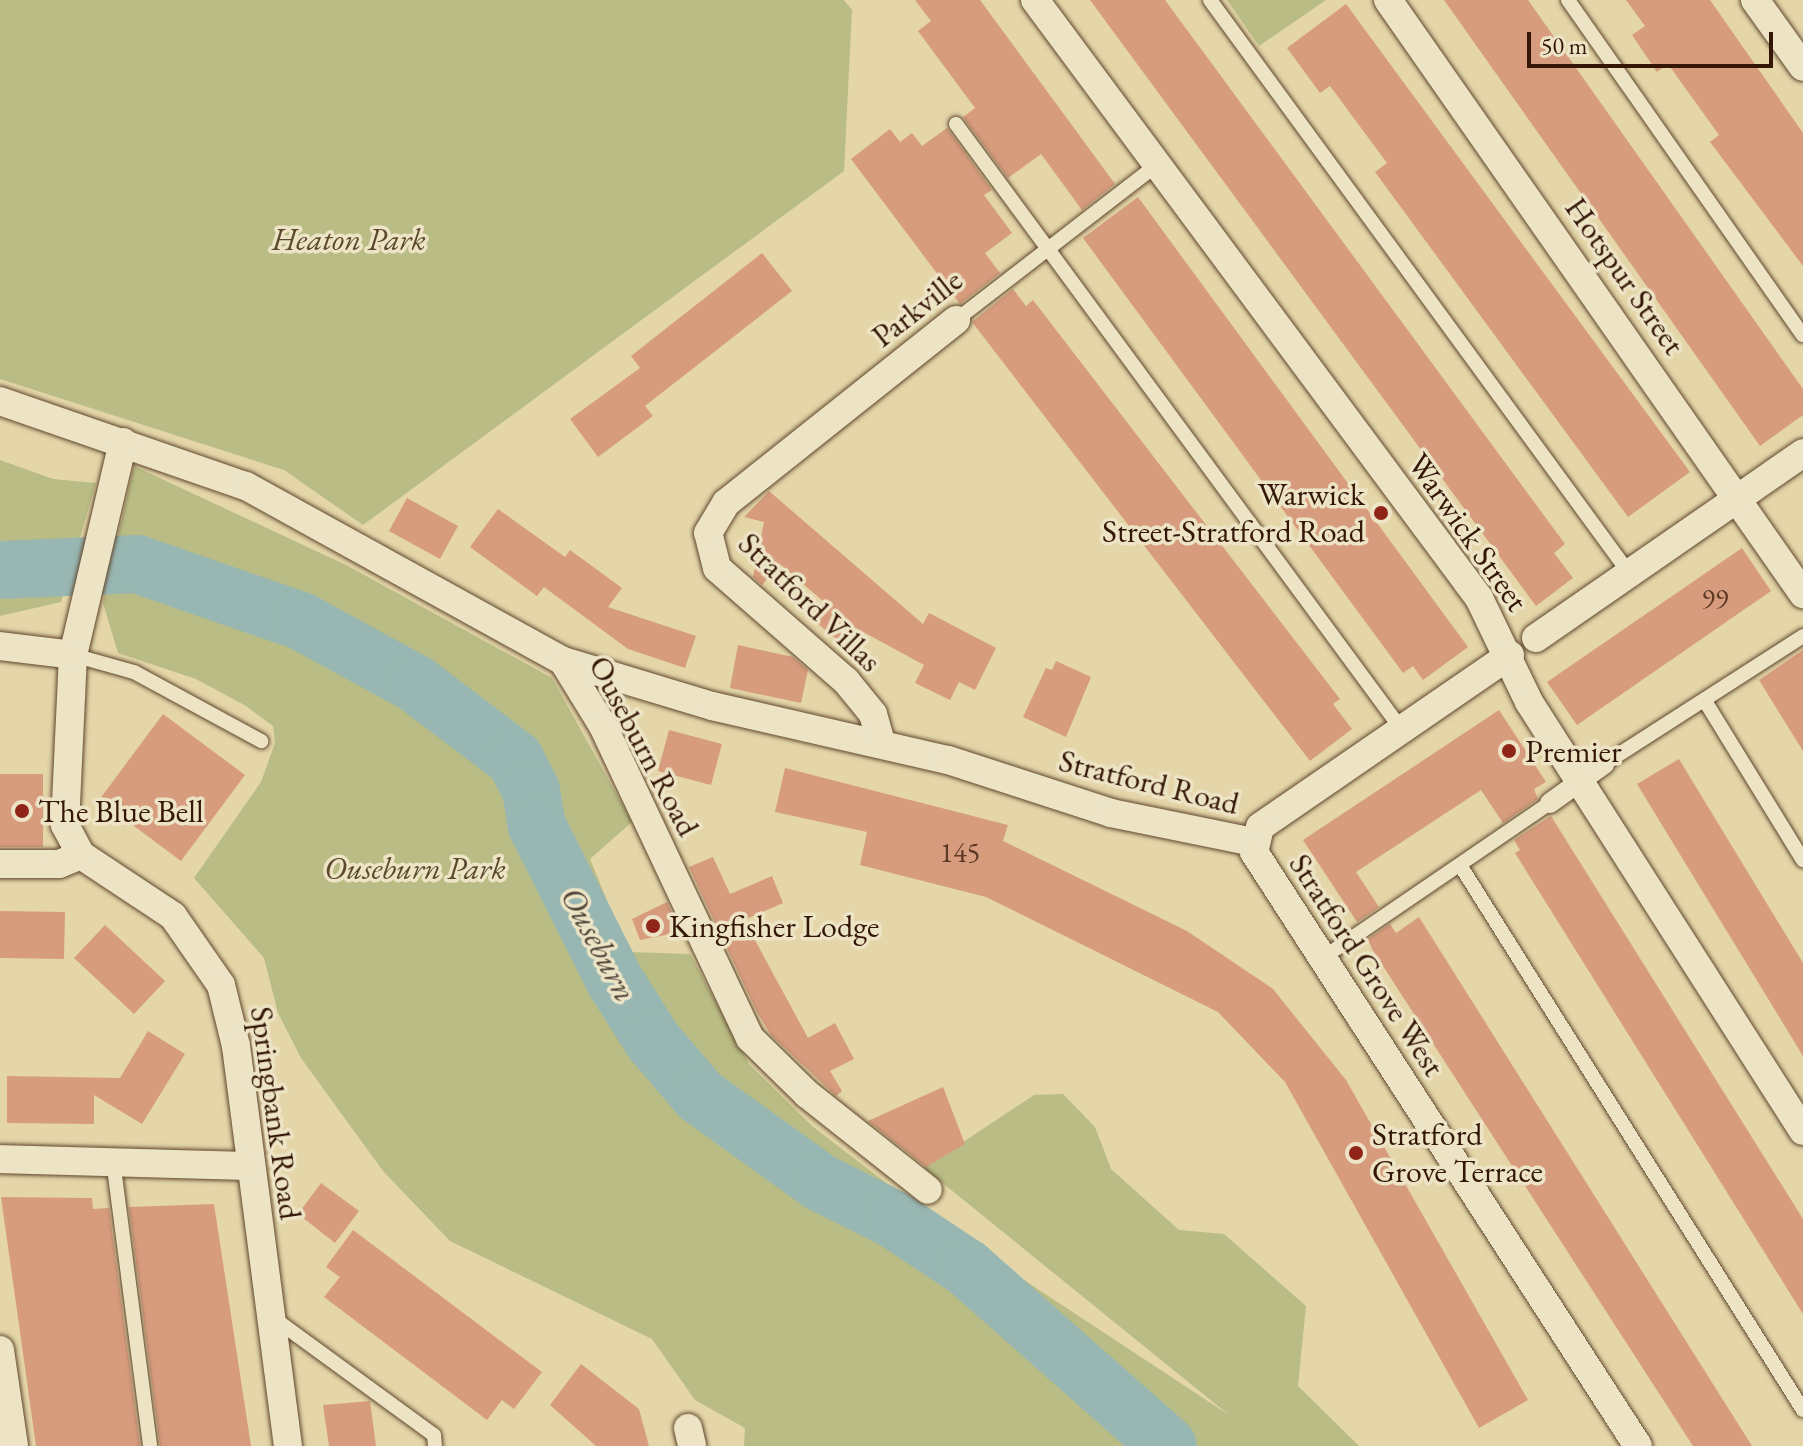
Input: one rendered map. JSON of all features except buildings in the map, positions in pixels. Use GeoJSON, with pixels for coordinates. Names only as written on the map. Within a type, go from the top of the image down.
{"type":"FeatureCollection","features":[{"type":"Feature","properties":{"kind":"street","name":"Warwick Street"},"geometry":{"type":"LineString","coordinates":[[1035,0],[1160,163],[1479,598],[1510,655],[1529,702],[1803,1131]]}},
{"type":"Feature","properties":{"kind":"street","name":"Hotspur Street"},"geometry":{"type":"LineString","coordinates":[[1388,0],[1740,497],[1803,594]]}},
{"type":"Feature","properties":{"kind":"street"},"geometry":{"type":"LineString","coordinates":[[1755,0],[1803,67]]}},
{"type":"Feature","properties":{"kind":"street","name":"Parkville"},"geometry":{"type":"LineString","coordinates":[[719,510],[956,320]]}},
{"type":"Feature","properties":{"kind":"street","name":"Ouseburn Road"},"geometry":{"type":"LineString","coordinates":[[0,401],[123,442],[278,502],[563,661],[610,739],[750,1038],[807,1094],[928,1190]]}},
{"type":"Feature","properties":{"kind":"street"},"geometry":{"type":"LineString","coordinates":[[0,864],[59,864],[81,855],[67,836],[64,812],[73,655],[82,605],[123,442]]}},
{"type":"Feature","properties":{"kind":"street","name":"Stratford Road"},"geometry":{"type":"LineString","coordinates":[[563,661],[712,706],[881,742],[1111,813],[1253,842],[1260,827],[1803,453]]}},
{"type":"Feature","properties":{"kind":"street","name":"Stratford Villas"},"geometry":{"type":"LineString","coordinates":[[719,510],[708,533],[717,568],[846,681],[873,714],[881,742]]}},
{"type":"Feature","properties":{"kind":"street"},"geometry":{"type":"LineString","coordinates":[[0,646],[73,655]]}},
{"type":"Feature","properties":{"kind":"street"},"geometry":{"type":"LineString","coordinates":[[1550,803],[1604,764]]}},
{"type":"Feature","properties":{"kind":"street","name":"Stratford Grove West"},"geometry":{"type":"LineString","coordinates":[[1253,842],[1258,861],[1324,957],[1638,1446]]}},
{"type":"Feature","properties":{"kind":"street","name":"Springbank Road"},"geometry":{"type":"LineString","coordinates":[[81,855],[173,916],[209,961],[230,1013],[288,1446]]}},
{"type":"Feature","properties":{"kind":"street"},"geometry":{"type":"LineString","coordinates":[[0,1159],[251,1166]]}},
{"type":"Feature","properties":{"kind":"street"},"geometry":{"type":"LineString","coordinates":[[0,1350],[14,1446]]}},
{"type":"Feature","properties":{"kind":"lane"},"geometry":{"type":"LineString","coordinates":[[1210,0],[1629,573]]}},
{"type":"Feature","properties":{"kind":"lane"},"geometry":{"type":"LineString","coordinates":[[1568,0],[1803,335]]}},
{"type":"Feature","properties":{"kind":"lane"},"geometry":{"type":"LineString","coordinates":[[956,124],[1402,730]]}},
{"type":"Feature","properties":{"kind":"lane","name":"Parkville"},"geometry":{"type":"LineString","coordinates":[[956,320],[1160,163]]}},
{"type":"Feature","properties":{"kind":"lane"},"geometry":{"type":"LineString","coordinates":[[1604,764],[1803,636]]}},
{"type":"Feature","properties":{"kind":"lane"},"geometry":{"type":"LineString","coordinates":[[73,655],[134,672],[261,741]]}},
{"type":"Feature","properties":{"kind":"lane"},"geometry":{"type":"LineString","coordinates":[[1705,701],[1803,860]]}},
{"type":"Feature","properties":{"kind":"lane"},"geometry":{"type":"LineString","coordinates":[[1324,957],[1550,803]]}},
{"type":"Feature","properties":{"kind":"lane"},"geometry":{"type":"LineString","coordinates":[[1460,865],[1803,1410]]}},
{"type":"Feature","properties":{"kind":"lane"},"geometry":{"type":"LineString","coordinates":[[113,1160],[150,1446]]}},
{"type":"Feature","properties":{"kind":"lane"},"geometry":{"type":"LineString","coordinates":[[270,1316],[435,1441],[448,1446]]}},
{"type":"Feature","properties":{"kind":"green space","name":"Heaton Park"},"geometry":{"type":"Polygon","coordinates":[[[0,0],[844,0],[852,10],[844,171],[363,525],[284,470],[0,379],[0,0]]]}},
{"type":"Feature","properties":{"kind":"green space"},"geometry":{"type":"Polygon","coordinates":[[[1227,0],[1326,0],[1259,46],[1227,0]]]}},
{"type":"Feature","properties":{"kind":"green space"},"geometry":{"type":"Polygon","coordinates":[[[0,460],[53,479],[96,483],[61,602],[0,616],[0,460]]]}},
{"type":"Feature","properties":{"kind":"green space","name":"Ouseburn Park"},"geometry":{"type":"Polygon","coordinates":[[[134,466],[346,565],[552,678],[632,822],[590,859],[628,952],[690,954],[749,1064],[812,1126],[942,1226],[1229,1415],[924,1168],[1034,1095],[1063,1094],[1095,1127],[1111,1169],[1179,1230],[1224,1234],[1306,1306],[1298,1386],[1359,1446],[744,1446],[745,1428],[695,1400],[652,1339],[450,1241],[383,1171],[301,1058],[278,1013],[264,958],[194,878],[261,782],[275,743],[273,726],[246,706],[196,679],[118,653],[103,603],[134,466]]]}},
{"type":"Feature","properties":{"kind":"waterway","name":"Ouseburn"},"geometry":{"type":"LineString","coordinates":[[0,570],[137,564],[301,621],[416,684],[515,759],[531,790],[537,826],[615,981],[653,1041],[700,1096],[821,1183],[893,1219],[967,1268],[1168,1446]]}},
{"type":"Feature","properties":{"kind":"place","name":"Warwick Street-Stratford Road"},"geometry":{"type":"Point","coordinates":[1381,513]}},
{"type":"Feature","properties":{"kind":"place","name":"Premier"},"geometry":{"type":"Point","coordinates":[1509,751]}},
{"type":"Feature","properties":{"kind":"place","name":"The Blue Bell"},"geometry":{"type":"Point","coordinates":[22,811]}},
{"type":"Feature","properties":{"kind":"place","name":"Kingfisher Lodge"},"geometry":{"type":"Point","coordinates":[653,926]}},
{"type":"Feature","properties":{"kind":"place","name":"Stratford Grove Terrace"},"geometry":{"type":"Point","coordinates":[1356,1153]}}]}
